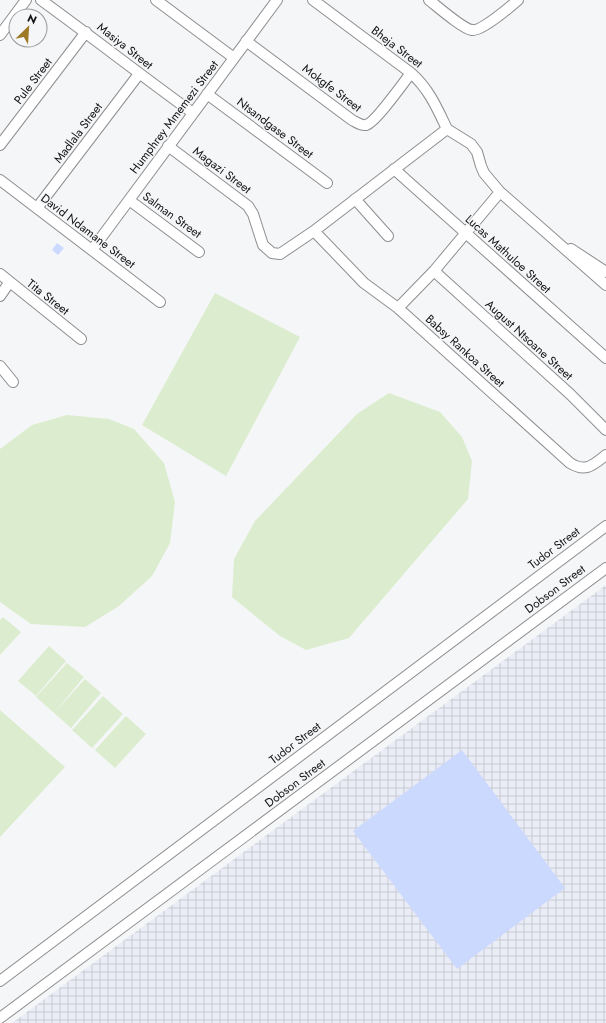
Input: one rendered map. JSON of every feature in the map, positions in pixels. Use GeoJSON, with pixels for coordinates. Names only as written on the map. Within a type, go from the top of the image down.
{"type":"FeatureCollection","features":[{"type":"Feature","properties":{"kind":"street"},"geometry":{"type":"LineString","coordinates":[[0,35],[26,0]]}},
{"type":"Feature","properties":{"kind":"street","name":"Masiya Street"},"geometry":{"type":"LineString","coordinates":[[41,0],[193,113]]}},
{"type":"Feature","properties":{"kind":"street"},"geometry":{"type":"LineString","coordinates":[[156,0],[234,58]]}},
{"type":"Feature","properties":{"kind":"street","name":"Bheja Street"},"geometry":{"type":"LineString","coordinates":[[313,0],[411,73],[426,89],[447,129]]}},
{"type":"Feature","properties":{"kind":"street"},"geometry":{"type":"LineString","coordinates":[[429,0],[465,27],[473,31],[481,28],[518,0]]}},
{"type":"Feature","properties":{"kind":"street","name":"Humphrey Mmemezi Street"},"geometry":{"type":"LineString","coordinates":[[92,250],[234,58],[273,1]]}},
{"type":"Feature","properties":{"kind":"street","name":"Pule Street"},"geometry":{"type":"LineString","coordinates":[[0,145],[86,32]]}},
{"type":"Feature","properties":{"kind":"street","name":"Mokgfe Street"},"geometry":{"type":"LineString","coordinates":[[246,41],[352,120],[363,125],[368,125],[376,118],[411,73]]}},
{"type":"Feature","properties":{"kind":"street","name":"Madlala Street"},"geometry":{"type":"LineString","coordinates":[[37,208],[139,74]]}},
{"type":"Feature","properties":{"kind":"street","name":"Ntsandgase Street"},"geometry":{"type":"LineString","coordinates":[[207,94],[327,183]]}},
{"type":"Feature","properties":{"kind":"street"},"geometry":{"type":"LineString","coordinates":[[314,231],[447,129],[472,144],[477,152],[484,173],[500,192],[606,285]]}},
{"type":"Feature","properties":{"kind":"street","name":"Magazi Street"},"geometry":{"type":"LineString","coordinates":[[168,146],[248,206],[253,214],[263,245],[272,254],[280,254],[314,231]]}},
{"type":"Feature","properties":{"kind":"street","name":"Lucas Mathuloe Street"},"geometry":{"type":"LineString","coordinates":[[394,169],[606,358]]}},
{"type":"Feature","properties":{"kind":"street","name":"David Ndamane Street"},"geometry":{"type":"LineString","coordinates":[[0,180],[160,302]]}},
{"type":"Feature","properties":{"kind":"street"},"geometry":{"type":"LineString","coordinates":[[398,308],[434,271],[500,192]]}},
{"type":"Feature","properties":{"kind":"street"},"geometry":{"type":"LineString","coordinates":[[356,199],[388,236]]}},
{"type":"Feature","properties":{"kind":"street","name":"Salman Street"},"geometry":{"type":"LineString","coordinates":[[129,200],[199,252]]}},
{"type":"Feature","properties":{"kind":"street","name":"Babsy Rankoa Street"},"geometry":{"type":"LineString","coordinates":[[314,231],[354,274],[379,295],[398,308],[570,463],[577,467],[584,468],[591,466],[606,455]]}},
{"type":"Feature","properties":{"kind":"street"},"geometry":{"type":"LineString","coordinates":[[554,239],[590,260],[606,272]]}},
{"type":"Feature","properties":{"kind":"street","name":"August Ntsoane Street"},"geometry":{"type":"LineString","coordinates":[[434,271],[570,394],[606,430]]}},
{"type":"Feature","properties":{"kind":"street","name":"Tita Street"},"geometry":{"type":"LineString","coordinates":[[0,274],[9,283],[81,339]]}},
{"type":"Feature","properties":{"kind":"street"},"geometry":{"type":"LineString","coordinates":[[0,296],[9,283]]}},
{"type":"Feature","properties":{"kind":"street"},"geometry":{"type":"LineString","coordinates":[[0,366],[13,382]]}},
{"type":"Feature","properties":{"kind":"street","name":"Tudor Street"},"geometry":{"type":"LineString","coordinates":[[0,981],[606,526]]}},
{"type":"Feature","properties":{"kind":"street","name":"Dobson Street"},"geometry":{"type":"LineString","coordinates":[[0,1018],[606,568]]}},
{"type":"Feature","properties":{"kind":"shaded area"},"geometry":{"type":"Polygon","coordinates":[[[606,585],[606,1023],[12,1023],[606,585]]]}},
{"type":"Feature","properties":{"kind":"green space"},"geometry":{"type":"Polygon","coordinates":[[[215,293],[300,337],[226,476],[142,425],[215,293]]]}},
{"type":"Feature","properties":{"kind":"green space"},"geometry":{"type":"Polygon","coordinates":[[[389,393],[440,412],[462,437],[472,461],[468,499],[349,638],[306,650],[280,636],[232,597],[234,559],[255,521],[357,414],[389,393]]]}},
{"type":"Feature","properties":{"kind":"green space"},"geometry":{"type":"Polygon","coordinates":[[[67,415],[109,419],[134,429],[164,463],[175,502],[170,543],[152,576],[119,606],[85,627],[31,624],[0,602],[0,449],[32,425],[67,415]]]}},
{"type":"Feature","properties":{"kind":"green space"},"geometry":{"type":"Polygon","coordinates":[[[3,617],[21,632],[0,655],[0,620],[3,617]]]}},
{"type":"Feature","properties":{"kind":"green space"},"geometry":{"type":"Polygon","coordinates":[[[49,646],[66,661],[36,696],[18,681],[49,646]]]}},
{"type":"Feature","properties":{"kind":"green space"},"geometry":{"type":"Polygon","coordinates":[[[67,663],[84,677],[55,712],[85,679],[101,693],[71,728],[36,697],[67,663]]]}},
{"type":"Feature","properties":{"kind":"green space"},"geometry":{"type":"Polygon","coordinates":[[[103,696],[123,714],[92,748],[72,730],[103,696]]]}},
{"type":"Feature","properties":{"kind":"green space"},"geometry":{"type":"Polygon","coordinates":[[[0,710],[65,767],[0,837],[0,710]]]}},
{"type":"Feature","properties":{"kind":"green space"},"geometry":{"type":"Polygon","coordinates":[[[126,716],[146,734],[115,768],[95,750],[126,716]]]}},
{"type":"Feature","properties":{"kind":"building"},"geometry":{"type":"Polygon","coordinates":[[[57,243],[64,248],[58,255],[52,250],[57,243]]]}},
{"type":"Feature","properties":{"kind":"building"},"geometry":{"type":"Polygon","coordinates":[[[462,750],[565,888],[457,969],[353,831],[462,750]]]}}]}
